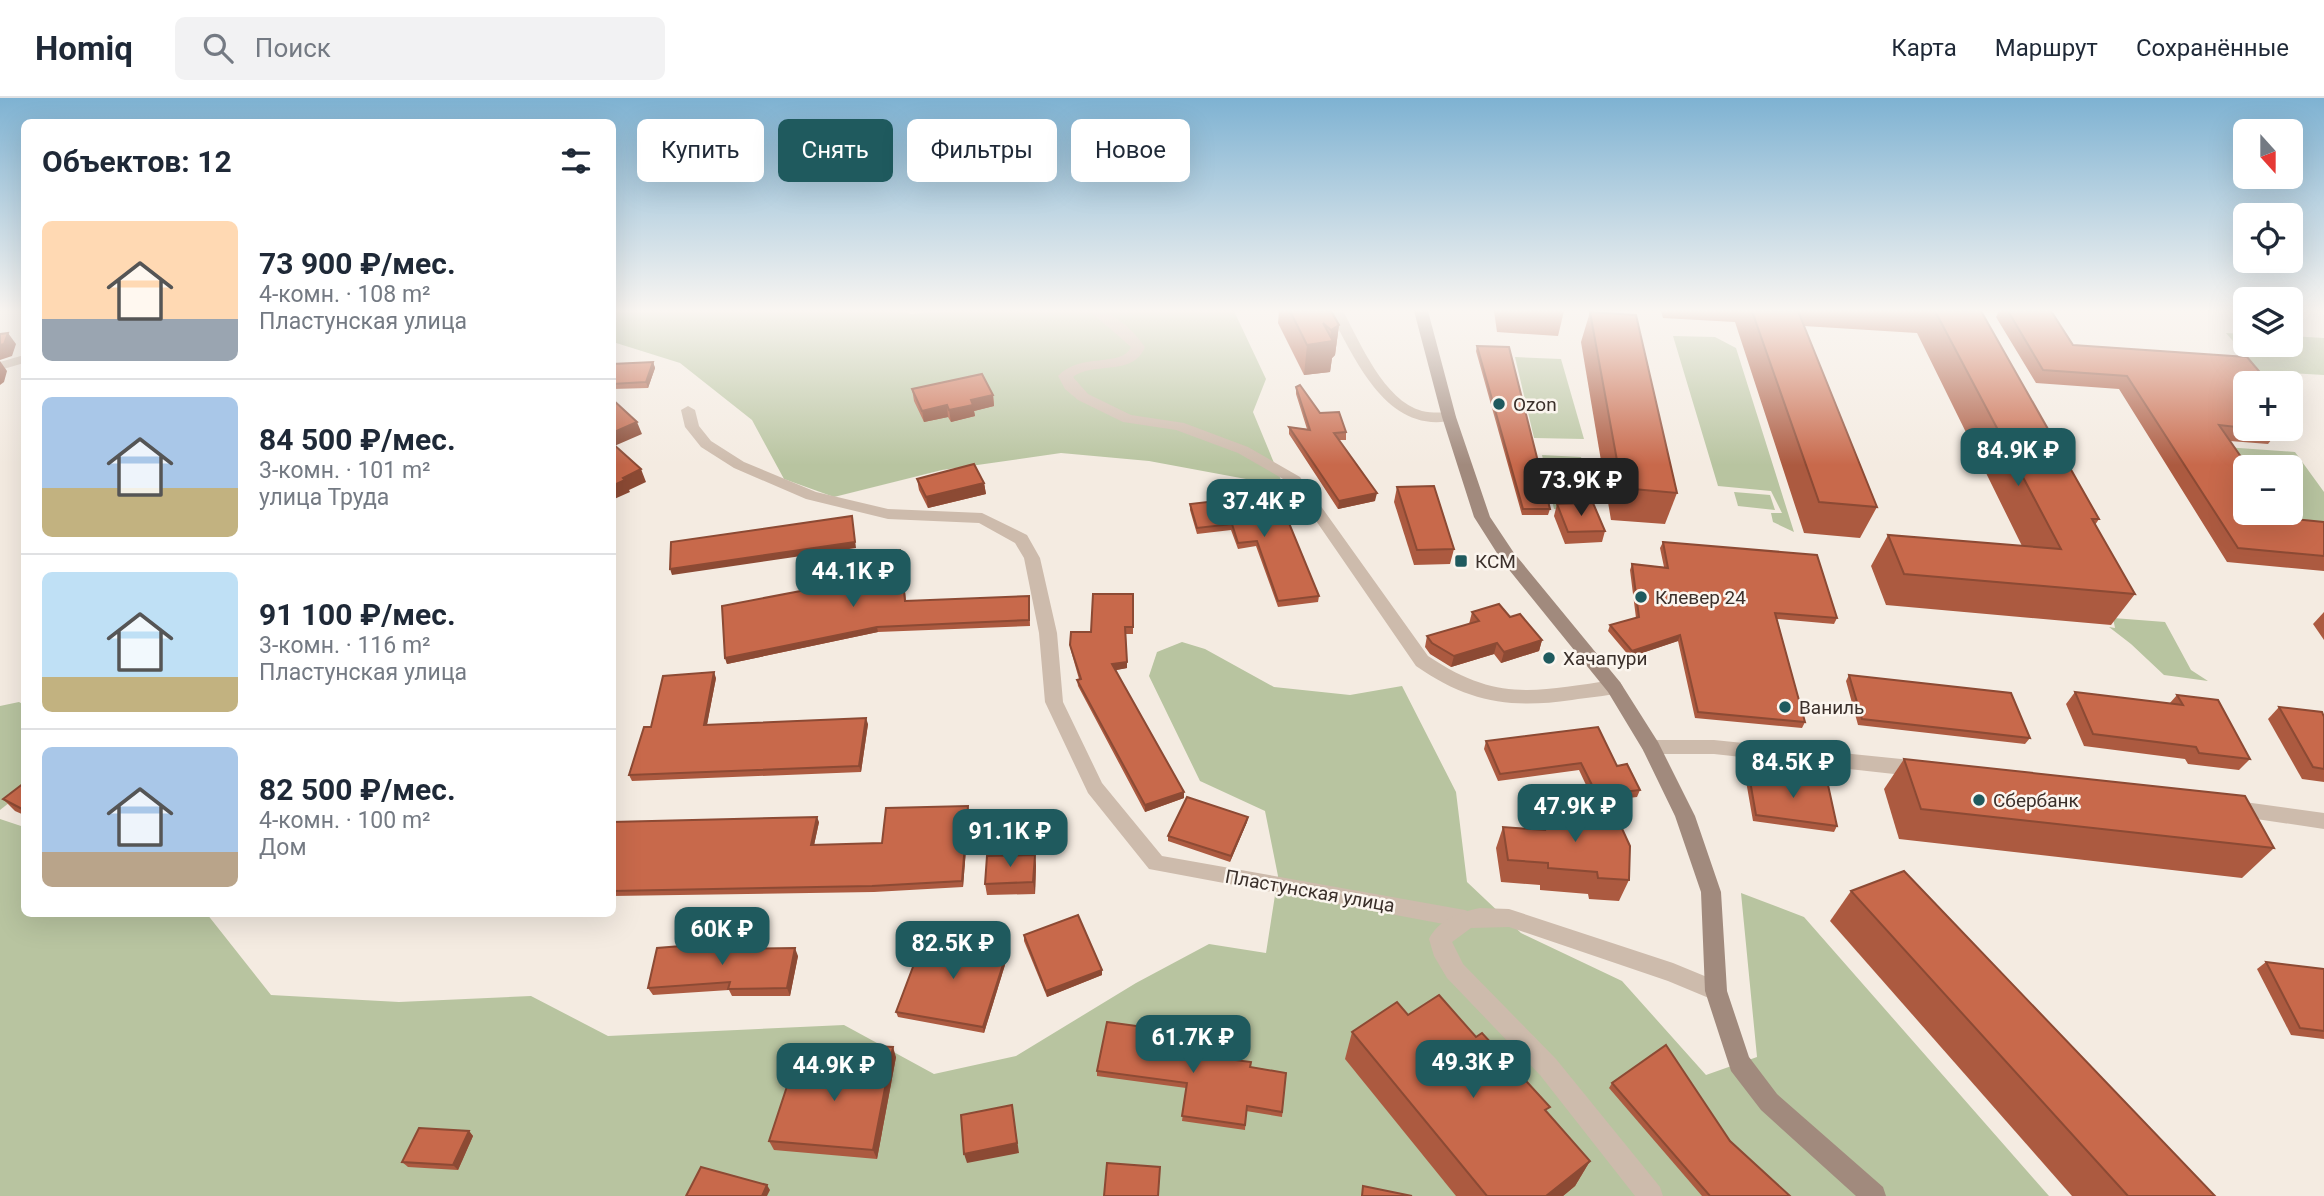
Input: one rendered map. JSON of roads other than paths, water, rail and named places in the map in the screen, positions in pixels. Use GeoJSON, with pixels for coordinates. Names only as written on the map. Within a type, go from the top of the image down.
{"type":"FeatureCollection","features":[{"type":"Feature","properties":{"kind":"main road"},"geometry":{"type":"LineString","coordinates":[[1435,362],[1449,417],[1482,517],[1508,557],[1614,687],[1651,747],[1685,816],[1711,892],[1716,991],[1739,1063],[1769,1101],[1874,1196]]}},
{"type":"Feature","properties":{"kind":"street"},"geometry":{"type":"LineString","coordinates":[[1104,362],[1081,365],[1065,376],[1070,386],[1083,397],[1128,419],[1179,426],[1243,450],[1296,480],[1422,661],[1445,679],[1473,691],[1523,699],[1614,687]]}},
{"type":"Feature","properties":{"kind":"street"},"geometry":{"type":"LineString","coordinates":[[1366,362],[1379,385],[1410,412],[1423,416],[1449,417]]}},
{"type":"Feature","properties":{"kind":"street","name":"Пластунская улица"},"geometry":{"type":"LineString","coordinates":[[688,410],[692,427],[706,444],[739,465],[811,496],[888,514],[982,518],[1021,539],[1032,558],[1048,633],[1054,702],[1095,788],[1156,863],[1465,919],[1485,915],[1508,918],[1673,973],[1716,991]]}},
{"type":"Feature","properties":{"kind":"street"},"geometry":{"type":"LineString","coordinates":[[1651,747],[1714,747],[1945,772]]}},
{"type":"Feature","properties":{"kind":"street"},"geometry":{"type":"LineString","coordinates":[[2210,805],[2324,821]]}},
{"type":"Feature","properties":{"kind":"street"},"geometry":{"type":"LineString","coordinates":[[1465,919],[1440,939],[1445,956],[1455,971],[1548,1067],[1651,1196]]}},
{"type":"Feature","properties":{"kind":"place","name":"Ozon"},"geometry":{"type":"Point","coordinates":[1499,404]}},
{"type":"Feature","properties":{"kind":"place","name":"КСМ"},"geometry":{"type":"Point","coordinates":[1461,561]}},
{"type":"Feature","properties":{"kind":"place","name":"Клевер 24"},"geometry":{"type":"Point","coordinates":[1641,597]}},
{"type":"Feature","properties":{"kind":"place","name":"Хачапури"},"geometry":{"type":"Point","coordinates":[1549,658]}},
{"type":"Feature","properties":{"kind":"place","name":"Ваниль"},"geometry":{"type":"Point","coordinates":[1785,707]}},
{"type":"Feature","properties":{"kind":"place","name":"Сбербанк"},"geometry":{"type":"Point","coordinates":[1979,800]}}]}
